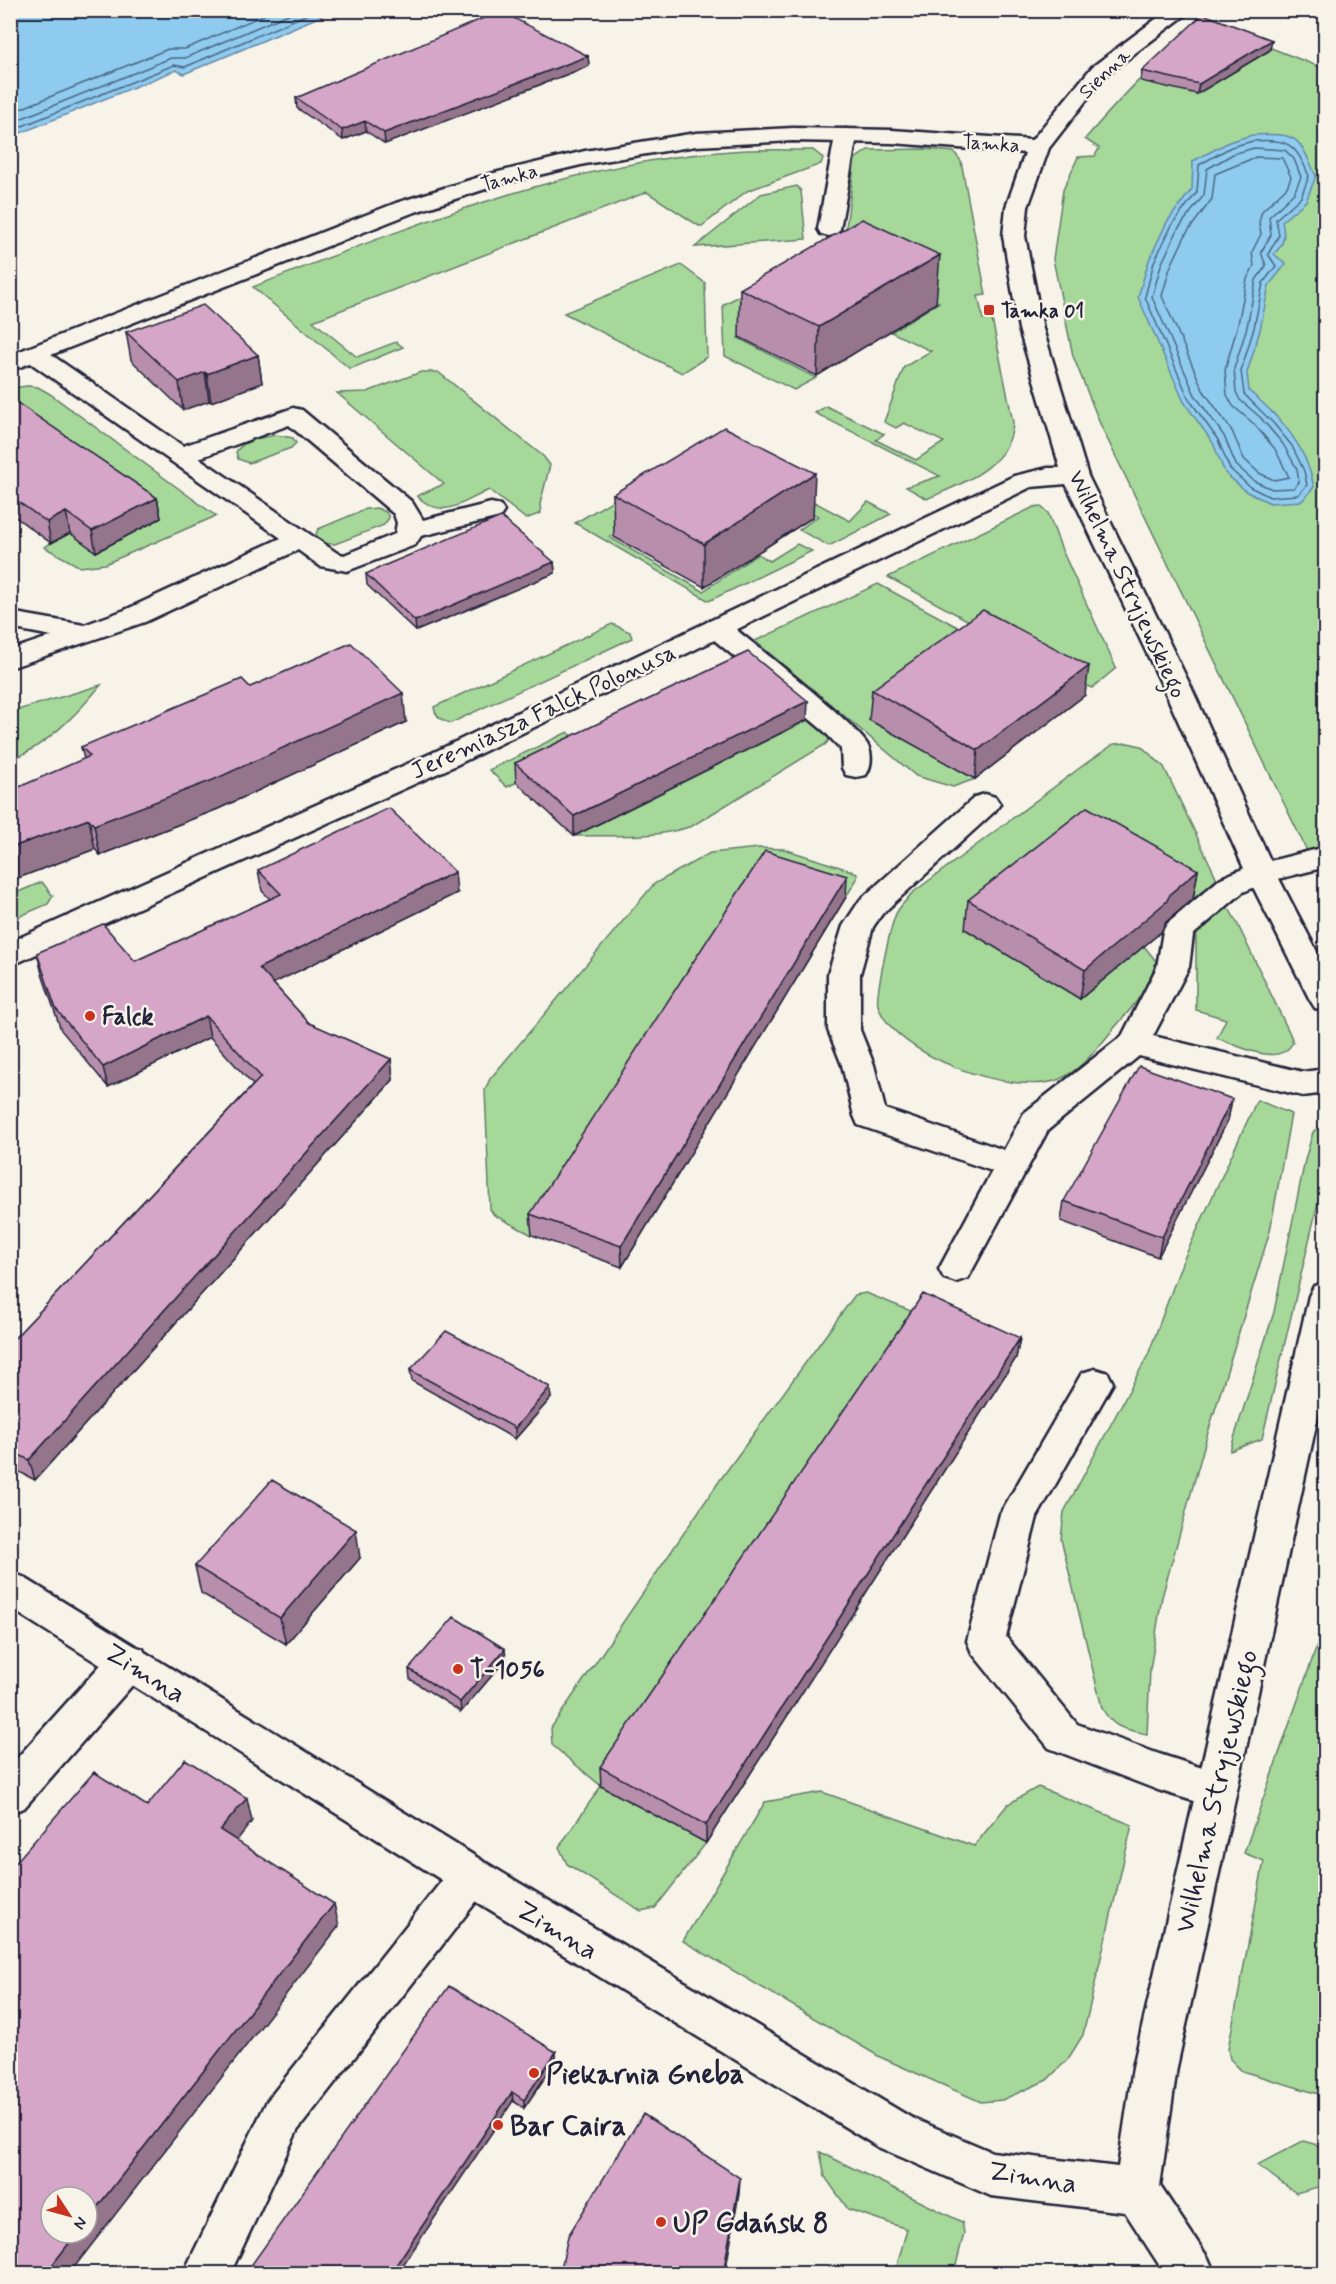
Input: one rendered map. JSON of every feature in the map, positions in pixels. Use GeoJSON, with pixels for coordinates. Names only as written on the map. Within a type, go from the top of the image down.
{"type":"FeatureCollection","features":[{"type":"Feature","properties":{"kind":"street","name":"Sienna"},"geometry":{"type":"LineString","coordinates":[[1038,147],[1099,71],[1182,10]]}},
{"type":"Feature","properties":{"kind":"street","name":"Tamka"},"geometry":{"type":"LineString","coordinates":[[10,364],[405,208],[487,182],[564,162],[648,146],[706,140],[846,136],[1038,147]]}},
{"type":"Feature","properties":{"kind":"street"},"geometry":{"type":"LineString","coordinates":[[829,230],[846,136]]}},
{"type":"Feature","properties":{"kind":"street","name":"Wilhelma Stryjewskiego"},"geometry":{"type":"LineString","coordinates":[[1038,147],[1017,207],[1014,236],[1031,330],[1075,476],[1177,687],[1261,873],[1326,1000]]}},
{"type":"Feature","properties":{"kind":"street"},"geometry":{"type":"LineString","coordinates":[[34,354],[159,443],[329,560],[347,563],[406,539],[412,528],[410,517],[403,508],[293,415],[180,456]]}},
{"type":"Feature","properties":{"kind":"street","name":"Jeremiasza Falck Polonusa"},"geometry":{"type":"LineString","coordinates":[[10,955],[442,760],[1023,481],[1047,476],[1075,476]]}},
{"type":"Feature","properties":{"kind":"street"},"geometry":{"type":"LineString","coordinates":[[412,528],[428,528],[491,511]]}},
{"type":"Feature","properties":{"kind":"street"},"geometry":{"type":"LineString","coordinates":[[10,660],[135,616],[298,540]]}},
{"type":"Feature","properties":{"kind":"street"},"geometry":{"type":"LineString","coordinates":[[10,620],[83,633]]}},
{"type":"Feature","properties":{"kind":"street"},"geometry":{"type":"LineString","coordinates":[[717,628],[834,725],[855,747],[856,768]]}},
{"type":"Feature","properties":{"kind":"street"},"geometry":{"type":"LineString","coordinates":[[985,804],[871,907],[858,926],[844,974],[844,1029],[858,1065],[870,1116],[1014,1166]]}},
{"type":"Feature","properties":{"kind":"street"},"geometry":{"type":"LineString","coordinates":[[956,1269],[1036,1122],[1134,1043],[1173,967],[1178,931],[1217,895],[1232,885],[1261,873],[1326,857]]}},
{"type":"Feature","properties":{"kind":"street"},"geometry":{"type":"LineString","coordinates":[[1134,1043],[1304,1084],[1326,1081]]}},
{"type":"Feature","properties":{"kind":"street","name":"Wilhelma Stryjewskiego"},"geometry":{"type":"LineString","coordinates":[[1137,2191],[1155,2067],[1326,1296]]}},
{"type":"Feature","properties":{"kind":"street"},"geometry":{"type":"LineString","coordinates":[[1095,1383],[1019,1514],[986,1641],[1063,1736],[1158,1772],[1216,1790]]}},
{"type":"Feature","properties":{"kind":"street","name":"Zimna"},"geometry":{"type":"LineString","coordinates":[[10,1588],[471,1876],[894,2132],[991,2174],[1137,2191]]}},
{"type":"Feature","properties":{"kind":"street"},"geometry":{"type":"LineString","coordinates":[[10,1795],[129,1661]]}},
{"type":"Feature","properties":{"kind":"street"},"geometry":{"type":"LineString","coordinates":[[206,2274],[282,2116],[471,1876]]}},
{"type":"Feature","properties":{"kind":"street"},"geometry":{"type":"LineString","coordinates":[[1137,2191],[1192,2274]]}},
{"type":"Feature","properties":{"kind":"green space"},"geometry":{"type":"Polygon","coordinates":[[[1207,23],[1325,69],[1325,888],[1101,426],[1073,356],[1053,259],[1063,190],[1078,157],[1095,156],[1099,148],[1085,139],[1158,62],[1207,23]]]}},
{"type":"Feature","properties":{"kind":"green space"},"geometry":{"type":"Polygon","coordinates":[[[926,149],[954,152],[961,161],[986,295],[978,296],[983,319],[992,319],[1013,422],[1010,438],[1004,451],[994,462],[955,487],[927,499],[906,487],[940,476],[815,413],[826,406],[884,434],[876,440],[916,460],[944,442],[904,423],[896,428],[884,422],[904,367],[931,351],[891,332],[939,302],[861,266],[738,338],[816,378],[794,390],[725,356],[723,305],[845,235],[855,159],[868,150],[926,149]]]}},
{"type":"Feature","properties":{"kind":"green space"},"geometry":{"type":"Polygon","coordinates":[[[741,150],[813,150],[823,158],[821,164],[747,191],[702,226],[647,192],[313,321],[357,357],[396,342],[403,347],[350,369],[253,287],[428,221],[547,183],[669,158],[741,150]]]}},
{"type":"Feature","properties":{"kind":"green space"},"geometry":{"type":"Polygon","coordinates":[[[797,186],[801,191],[806,239],[695,247],[761,194],[797,186]]]}},
{"type":"Feature","properties":{"kind":"green space"},"geometry":{"type":"Polygon","coordinates":[[[681,265],[705,283],[707,357],[682,373],[564,313],[681,265]]]}},
{"type":"Feature","properties":{"kind":"green space"},"geometry":{"type":"Polygon","coordinates":[[[421,372],[438,372],[543,456],[550,465],[540,504],[541,513],[526,519],[489,490],[461,504],[444,509],[426,503],[417,496],[444,484],[337,393],[367,392],[421,372]]]}},
{"type":"Feature","properties":{"kind":"green space"},"geometry":{"type":"Polygon","coordinates":[[[38,387],[50,394],[216,516],[105,564],[80,567],[44,547],[70,533],[11,416],[11,388],[38,387]]]}},
{"type":"Feature","properties":{"kind":"green space"},"geometry":{"type":"Polygon","coordinates":[[[730,430],[741,463],[850,521],[868,502],[891,514],[829,546],[799,530],[818,516],[722,466],[609,537],[703,591],[758,554],[770,561],[797,544],[812,551],[709,601],[575,523],[730,430]]]}},
{"type":"Feature","properties":{"kind":"green space"},"geometry":{"type":"Polygon","coordinates":[[[276,435],[293,438],[296,443],[291,448],[249,463],[238,459],[236,452],[244,444],[276,435]]]}},
{"type":"Feature","properties":{"kind":"green space"},"geometry":{"type":"Polygon","coordinates":[[[1040,506],[1048,513],[1062,550],[1116,668],[1092,688],[888,577],[1040,506]]]}},
{"type":"Feature","properties":{"kind":"green space"},"geometry":{"type":"Polygon","coordinates":[[[377,508],[386,512],[389,518],[384,525],[335,544],[324,542],[316,534],[318,529],[366,509],[377,508]]]}},
{"type":"Feature","properties":{"kind":"green space"},"geometry":{"type":"Polygon","coordinates":[[[878,584],[980,639],[870,720],[975,779],[953,787],[916,776],[755,641],[878,584]]]}},
{"type":"Feature","properties":{"kind":"green space"},"geometry":{"type":"Polygon","coordinates":[[[612,624],[630,632],[632,638],[451,723],[437,715],[434,707],[612,624]]]}},
{"type":"Feature","properties":{"kind":"green space"},"geometry":{"type":"Polygon","coordinates":[[[101,685],[49,738],[11,760],[11,712],[101,685]]]}},
{"type":"Feature","properties":{"kind":"green space"},"geometry":{"type":"Polygon","coordinates":[[[810,719],[831,737],[826,744],[692,826],[649,835],[574,836],[810,719]]]}},
{"type":"Feature","properties":{"kind":"green space"},"geometry":{"type":"Polygon","coordinates":[[[568,732],[586,749],[507,787],[489,770],[568,732]]]}},
{"type":"Feature","properties":{"kind":"green space"},"geometry":{"type":"Polygon","coordinates":[[[1128,743],[1141,746],[1164,767],[1218,881],[1197,901],[1082,836],[965,929],[1080,999],[1144,946],[1156,961],[1150,980],[1135,1004],[1084,1063],[1060,1079],[1040,1083],[1014,1082],[986,1077],[957,1068],[906,1040],[888,1023],[878,1005],[881,975],[897,912],[911,894],[1085,764],[1114,744],[1128,743]]]}},
{"type":"Feature","properties":{"kind":"green space"},"geometry":{"type":"Polygon","coordinates":[[[759,848],[784,849],[852,871],[857,874],[857,879],[846,897],[532,1235],[494,1215],[490,1209],[485,1090],[490,1079],[654,884],[710,853],[759,848]]]}},
{"type":"Feature","properties":{"kind":"green space"},"geometry":{"type":"Polygon","coordinates":[[[42,882],[53,896],[48,904],[11,920],[11,895],[42,882]]]}},
{"type":"Feature","properties":{"kind":"green space"},"geometry":{"type":"Polygon","coordinates":[[[1224,907],[1230,910],[1237,923],[1293,1042],[1287,1050],[1278,1054],[1258,1053],[1217,1038],[1226,1019],[1196,1010],[1196,922],[1224,907]]]}},
{"type":"Feature","properties":{"kind":"green space"},"geometry":{"type":"Polygon","coordinates":[[[1257,1100],[1291,1114],[1270,1231],[1207,1436],[1162,1597],[1150,1670],[1147,1734],[1115,1724],[1102,1708],[1061,1539],[1064,1512],[1148,1355],[1182,1263],[1257,1100]]]}},
{"type":"Feature","properties":{"kind":"green space"},"geometry":{"type":"Polygon","coordinates":[[[1321,1125],[1326,1130],[1322,1186],[1262,1439],[1230,1451],[1274,1312],[1305,1160],[1313,1132],[1321,1125]]]}},
{"type":"Feature","properties":{"kind":"green space"},"geometry":{"type":"Polygon","coordinates":[[[866,1293],[921,1315],[601,1786],[552,1745],[551,1728],[720,1480],[855,1295],[866,1293]]]}},
{"type":"Feature","properties":{"kind":"green space"},"geometry":{"type":"Polygon","coordinates":[[[1325,1623],[1326,2096],[1242,2071],[1230,2059],[1228,2049],[1264,1861],[1244,1853],[1325,1623]]]}},
{"type":"Feature","properties":{"kind":"green space"},"geometry":{"type":"Polygon","coordinates":[[[601,1786],[706,1843],[655,1908],[641,1911],[567,1864],[559,1847],[601,1786]]]}},
{"type":"Feature","properties":{"kind":"green space"},"geometry":{"type":"Polygon","coordinates":[[[1038,1787],[1132,1825],[1083,2035],[1068,2059],[1047,2080],[1002,2100],[981,2102],[880,2057],[683,1941],[765,1802],[822,1792],[974,1846],[1008,1804],[1038,1787]]]}},
{"type":"Feature","properties":{"kind":"green space"},"geometry":{"type":"Polygon","coordinates":[[[1303,2141],[1325,2147],[1325,2185],[1296,2193],[1257,2165],[1303,2141]]]}},
{"type":"Feature","properties":{"kind":"green space"},"geometry":{"type":"Polygon","coordinates":[[[820,2152],[962,2222],[964,2233],[954,2273],[895,2273],[907,2229],[848,2209],[825,2177],[820,2152]]]}},
{"type":"Feature","properties":{"kind":"water"},"geometry":{"type":"Polygon","coordinates":[[[11,10],[333,11],[184,74],[176,70],[11,137],[11,10]]]}},
{"type":"Feature","properties":{"kind":"water"},"geometry":{"type":"Polygon","coordinates":[[[1252,135],[1279,135],[1294,139],[1305,152],[1316,176],[1306,201],[1282,221],[1283,239],[1274,254],[1286,264],[1269,285],[1260,330],[1247,373],[1249,391],[1282,422],[1305,458],[1314,487],[1302,501],[1270,503],[1247,492],[1225,473],[1213,443],[1184,402],[1138,297],[1149,260],[1167,222],[1192,189],[1193,161],[1229,142],[1252,135]]]}},
{"type":"Feature","properties":{"kind":"building"},"geometry":{"type":"Polygon","coordinates":[[[500,11],[588,56],[384,133],[365,121],[342,130],[296,98],[500,11]]]}},
{"type":"Feature","properties":{"kind":"building"},"geometry":{"type":"Polygon","coordinates":[[[1203,14],[1272,40],[1199,84],[1142,71],[1203,14]]]}},
{"type":"Feature","properties":{"kind":"building"},"geometry":{"type":"Polygon","coordinates":[[[862,219],[940,255],[819,327],[740,289],[862,219]]]}},
{"type":"Feature","properties":{"kind":"building"},"geometry":{"type":"Polygon","coordinates":[[[203,305],[258,355],[179,382],[126,332],[203,305]]]}},
{"type":"Feature","properties":{"kind":"building"},"geometry":{"type":"Polygon","coordinates":[[[10,398],[157,498],[92,531],[66,512],[47,522],[10,496],[10,398]]]}},
{"type":"Feature","properties":{"kind":"building"},"geometry":{"type":"Polygon","coordinates":[[[724,427],[815,473],[704,544],[613,494],[724,427]]]}},
{"type":"Feature","properties":{"kind":"building"},"geometry":{"type":"Polygon","coordinates":[[[501,517],[554,562],[415,621],[366,574],[388,564],[501,517]]]}},
{"type":"Feature","properties":{"kind":"building"},"geometry":{"type":"Polygon","coordinates":[[[983,610],[1089,666],[978,750],[872,690],[983,610]]]}},
{"type":"Feature","properties":{"kind":"building"},"geometry":{"type":"Polygon","coordinates":[[[351,643],[403,693],[213,780],[94,825],[89,819],[10,848],[10,791],[90,756],[81,747],[242,679],[250,687],[351,643]]]}},
{"type":"Feature","properties":{"kind":"building"},"geometry":{"type":"Polygon","coordinates":[[[748,652],[808,701],[574,816],[515,763],[748,652]]]}},
{"type":"Feature","properties":{"kind":"building"},"geometry":{"type":"Polygon","coordinates":[[[1087,807],[1198,870],[1171,893],[1166,902],[1085,970],[968,900],[1087,807]]]}},
{"type":"Feature","properties":{"kind":"building"},"geometry":{"type":"Polygon","coordinates":[[[389,808],[455,872],[259,968],[309,1023],[391,1059],[29,1460],[10,1450],[10,1343],[261,1077],[206,1016],[103,1067],[56,1009],[37,953],[103,924],[135,961],[281,894],[258,870],[389,808]]]}},
{"type":"Feature","properties":{"kind":"building"},"geometry":{"type":"Polygon","coordinates":[[[765,851],[847,876],[621,1246],[530,1214],[765,851]]]}},
{"type":"Feature","properties":{"kind":"building"},"geometry":{"type":"Polygon","coordinates":[[[1139,1066],[1232,1099],[1162,1237],[1064,1201],[1139,1066]]]}},
{"type":"Feature","properties":{"kind":"building"},"geometry":{"type":"Polygon","coordinates":[[[923,1294],[1020,1338],[706,1825],[600,1767],[923,1294]]]}},
{"type":"Feature","properties":{"kind":"building"},"geometry":{"type":"Polygon","coordinates":[[[446,1331],[550,1387],[515,1428],[410,1370],[446,1331]]]}},
{"type":"Feature","properties":{"kind":"building"},"geometry":{"type":"Polygon","coordinates":[[[272,1480],[356,1530],[280,1618],[195,1566],[272,1480]]]}},
{"type":"Feature","properties":{"kind":"building","name":"T-1056"},"geometry":{"type":"Polygon","coordinates":[[[454,1617],[505,1649],[460,1702],[409,1669],[454,1617]]]}},
{"type":"Feature","properties":{"kind":"building"},"geometry":{"type":"Polygon","coordinates":[[[185,1759],[247,1798],[220,1830],[334,1904],[99,2205],[99,2185],[39,2185],[39,2245],[68,2245],[45,2274],[10,2274],[10,1869],[94,1772],[147,1806],[185,1759]]]}},
{"type":"Feature","properties":{"kind":"building"},"geometry":{"type":"Polygon","coordinates":[[[449,1986],[556,2052],[524,2100],[512,2092],[390,2274],[245,2274],[449,1986]]]}},
{"type":"Feature","properties":{"kind":"building","name":"UP Gdańsk 8"},"geometry":{"type":"Polygon","coordinates":[[[643,2114],[740,2178],[723,2274],[560,2274],[568,2236],[643,2114]]]}},
{"type":"Feature","properties":{"kind":"place","name":"Tamka 01"},"geometry":{"type":"Point","coordinates":[989,310]}},
{"type":"Feature","properties":{"kind":"place","name":"Falck"},"geometry":{"type":"Point","coordinates":[90,1016]}},
{"type":"Feature","properties":{"kind":"place","name":"T-1056"},"geometry":{"type":"Point","coordinates":[458,1669]}},
{"type":"Feature","properties":{"kind":"place","name":"Piekarnia Gneba"},"geometry":{"type":"Point","coordinates":[534,2073]}},
{"type":"Feature","properties":{"kind":"place","name":"Bar Caira"},"geometry":{"type":"Point","coordinates":[498,2125]}},
{"type":"Feature","properties":{"kind":"place","name":"UP Gdańsk 8"},"geometry":{"type":"Point","coordinates":[661,2222]}}]}
